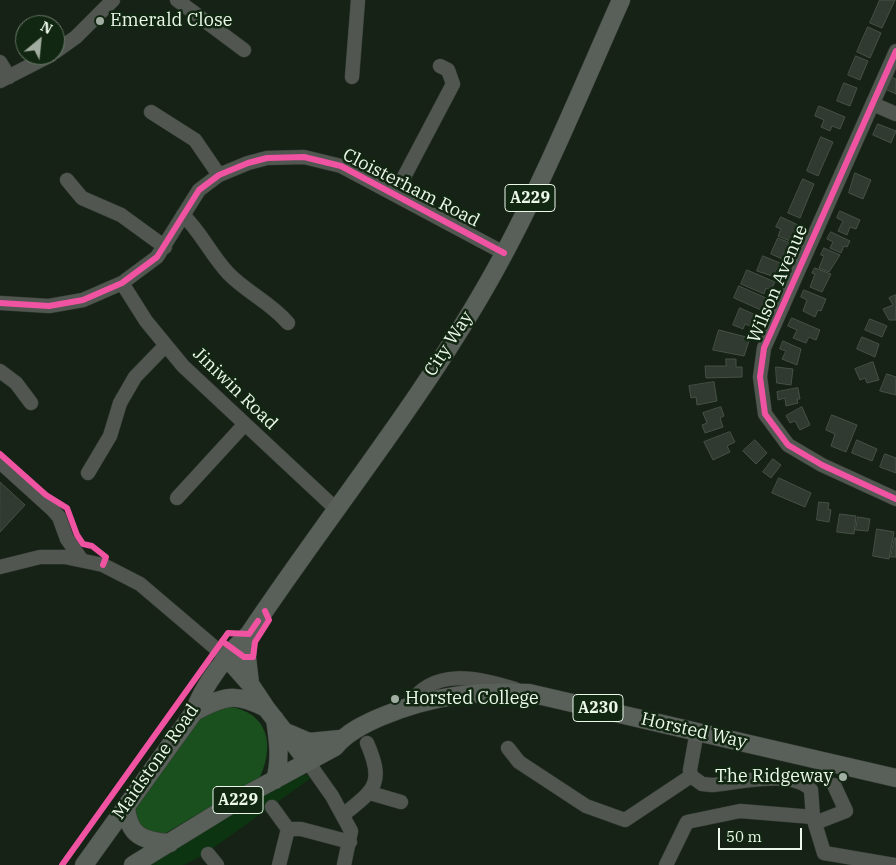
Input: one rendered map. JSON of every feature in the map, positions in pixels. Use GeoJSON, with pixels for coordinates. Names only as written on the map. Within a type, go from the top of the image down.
{"type":"FeatureCollection","features":[{"type":"Feature","properties":{"kind":"main road","name":"City Way"},"geometry":{"type":"LineString","coordinates":[[227,658],[237,644],[249,634],[449,345],[504,253],[621,0]]}},
{"type":"Feature","properties":{"kind":"main road"},"geometry":{"type":"LineString","coordinates":[[249,634],[247,657],[250,684]]}},
{"type":"Feature","properties":{"kind":"main road"},"geometry":{"type":"LineString","coordinates":[[227,658],[250,684],[308,762]]}},
{"type":"Feature","properties":{"kind":"main road","name":"Maidstone Road"},"geometry":{"type":"LineString","coordinates":[[84,865],[194,712],[197,702],[227,658]]}},
{"type":"Feature","properties":{"kind":"main road","name":"Horsted Way"},"geometry":{"type":"LineString","coordinates":[[308,762],[335,747],[342,738],[370,722],[408,706],[470,693],[529,693],[896,778]]}},
{"type":"Feature","properties":{"kind":"main road"},"geometry":{"type":"LineString","coordinates":[[194,712],[218,699],[232,697],[249,700],[309,742],[342,738]]}},
{"type":"Feature","properties":{"kind":"main road"},"geometry":{"type":"LineString","coordinates":[[275,720],[278,748],[278,772],[275,780]]}},
{"type":"Feature","properties":{"kind":"main road","name":"A229"},"geometry":{"type":"LineString","coordinates":[[133,865],[308,762]]}},
{"type":"Feature","properties":{"kind":"main road"},"geometry":{"type":"LineString","coordinates":[[126,806],[127,817],[132,828],[139,836],[146,840],[170,843]]}},
{"type":"Feature","properties":{"kind":"street"},"geometry":{"type":"LineString","coordinates":[[65,44],[113,0]]}},
{"type":"Feature","properties":{"kind":"street"},"geometry":{"type":"LineString","coordinates":[[177,0],[244,50]]}},
{"type":"Feature","properties":{"kind":"street"},"geometry":{"type":"LineString","coordinates":[[352,77],[358,0]]}},
{"type":"Feature","properties":{"kind":"street","name":"Wilson Avenue"},"geometry":{"type":"LineString","coordinates":[[896,51],[764,348],[760,377],[765,414],[788,446],[822,466],[896,500]]}},
{"type":"Feature","properties":{"kind":"street"},"geometry":{"type":"LineString","coordinates":[[0,62],[4,79],[32,65]]}},
{"type":"Feature","properties":{"kind":"street"},"geometry":{"type":"LineString","coordinates":[[395,194],[443,106],[453,80],[448,70],[440,66]]}},
{"type":"Feature","properties":{"kind":"street"},"geometry":{"type":"LineString","coordinates":[[873,104],[896,114]]}},
{"type":"Feature","properties":{"kind":"street"},"geometry":{"type":"LineString","coordinates":[[151,112],[195,140],[219,175]]}},
{"type":"Feature","properties":{"kind":"street","name":"Cloisterham Road"},"geometry":{"type":"LineString","coordinates":[[0,303],[48,306],[84,300],[122,283],[150,264],[165,247],[199,190],[219,175],[248,163],[267,158],[304,157],[341,166],[504,253]]}},
{"type":"Feature","properties":{"kind":"street"},"geometry":{"type":"LineString","coordinates":[[68,180],[82,198],[121,215],[165,247]]}},
{"type":"Feature","properties":{"kind":"street"},"geometry":{"type":"LineString","coordinates":[[183,215],[194,226],[229,274],[275,308],[288,323]]}},
{"type":"Feature","properties":{"kind":"street","name":"Jiniwin Road"},"geometry":{"type":"LineString","coordinates":[[122,283],[165,346],[183,366],[244,425],[336,508]]}},
{"type":"Feature","properties":{"kind":"street"},"geometry":{"type":"LineString","coordinates":[[88,473],[110,436],[120,403],[135,377],[165,346]]}},
{"type":"Feature","properties":{"kind":"street"},"geometry":{"type":"LineString","coordinates":[[0,371],[16,382],[31,403]]}},
{"type":"Feature","properties":{"kind":"street"},"geometry":{"type":"LineString","coordinates":[[177,498],[244,425]]}},
{"type":"Feature","properties":{"kind":"street"},"geometry":{"type":"LineString","coordinates":[[0,462],[53,510],[59,518],[67,539],[81,559]]}},
{"type":"Feature","properties":{"kind":"street"},"geometry":{"type":"LineString","coordinates":[[0,567],[40,557],[81,559],[103,564],[140,584],[227,658]]}},
{"type":"Feature","properties":{"kind":"street"},"geometry":{"type":"LineString","coordinates":[[697,731],[690,770],[691,776],[696,782],[712,785],[778,778],[798,781],[811,790],[814,820],[824,853],[894,865]]}},
{"type":"Feature","properties":{"kind":"street"},"geometry":{"type":"LineString","coordinates":[[343,815],[374,788],[376,775],[374,760],[367,743]]}},
{"type":"Feature","properties":{"kind":"street"},"geometry":{"type":"LineString","coordinates":[[508,748],[519,762],[586,806],[625,820],[691,776]]}},
{"type":"Feature","properties":{"kind":"street"},"geometry":{"type":"LineString","coordinates":[[308,762],[351,830],[344,865]]}},
{"type":"Feature","properties":{"kind":"street"},"geometry":{"type":"LineString","coordinates":[[666,865],[687,822],[740,811],[814,820],[846,811],[834,785]]}},
{"type":"Feature","properties":{"kind":"street"},"geometry":{"type":"LineString","coordinates":[[370,793],[401,802]]}},
{"type":"Feature","properties":{"kind":"street"},"geometry":{"type":"LineString","coordinates":[[272,806],[288,829],[279,865]]}},
{"type":"Feature","properties":{"kind":"street"},"geometry":{"type":"LineString","coordinates":[[288,829],[301,828],[350,842]]}},
{"type":"Feature","properties":{"kind":"street"},"geometry":{"type":"LineString","coordinates":[[208,854],[216,865]]}},
{"type":"Feature","properties":{"kind":"green space"},"geometry":{"type":"Polygon","coordinates":[[[220,706],[247,712],[263,728],[267,750],[260,777],[166,833],[157,836],[140,829],[133,811],[203,713],[220,706]]]}},
{"type":"Feature","properties":{"kind":"green space"},"geometry":{"type":"Polygon","coordinates":[[[298,775],[308,775],[311,778],[202,856],[183,865],[149,865],[256,798],[298,775]]]}},
{"type":"Feature","properties":{"kind":"building"},"geometry":{"type":"Polygon","coordinates":[[[880,0],[895,0],[882,28],[870,23],[880,0]]]}},
{"type":"Feature","properties":{"kind":"building"},"geometry":{"type":"Polygon","coordinates":[[[868,27],[881,33],[870,58],[857,52],[868,27]]]}},
{"type":"Feature","properties":{"kind":"building"},"geometry":{"type":"Polygon","coordinates":[[[856,56],[868,61],[860,80],[848,75],[856,56]]]}},
{"type":"Feature","properties":{"kind":"building"},"geometry":{"type":"Polygon","coordinates":[[[891,77],[896,79],[896,94],[885,89],[891,77]]]}},
{"type":"Feature","properties":{"kind":"building"},"geometry":{"type":"Polygon","coordinates":[[[844,83],[857,88],[850,106],[837,101],[844,83]]]}},
{"type":"Feature","properties":{"kind":"building"},"geometry":{"type":"Polygon","coordinates":[[[819,106],[845,117],[840,129],[832,126],[830,131],[821,127],[824,120],[815,116],[819,106]]]}},
{"type":"Feature","properties":{"kind":"building"},"geometry":{"type":"Polygon","coordinates":[[[878,124],[896,131],[891,143],[873,135],[878,124]]]}},
{"type":"Feature","properties":{"kind":"building"},"geometry":{"type":"Polygon","coordinates":[[[821,137],[833,142],[818,176],[807,171],[821,137]]]}},
{"type":"Feature","properties":{"kind":"building"},"geometry":{"type":"Polygon","coordinates":[[[855,173],[871,180],[863,199],[849,193],[855,173]]]}},
{"type":"Feature","properties":{"kind":"building"},"geometry":{"type":"Polygon","coordinates":[[[803,179],[814,184],[800,218],[788,213],[803,179]]]}},
{"type":"Feature","properties":{"kind":"building"},"geometry":{"type":"Polygon","coordinates":[[[840,211],[860,220],[856,229],[850,227],[847,235],[838,231],[843,221],[837,218],[840,211]]]}},
{"type":"Feature","properties":{"kind":"building"},"geometry":{"type":"Polygon","coordinates":[[[781,217],[798,225],[790,241],[778,236],[781,229],[776,227],[781,217]]]}},
{"type":"Feature","properties":{"kind":"building"},"geometry":{"type":"Polygon","coordinates":[[[831,232],[850,241],[847,247],[844,246],[841,253],[830,248],[833,242],[827,239],[831,232]]]}},
{"type":"Feature","properties":{"kind":"building"},"geometry":{"type":"Polygon","coordinates":[[[778,238],[790,243],[782,259],[771,254],[778,238]]]}},
{"type":"Feature","properties":{"kind":"building"},"geometry":{"type":"Polygon","coordinates":[[[824,248],[840,255],[829,272],[819,268],[824,256],[821,255],[824,248]]]}},
{"type":"Feature","properties":{"kind":"building"},"geometry":{"type":"Polygon","coordinates":[[[763,256],[780,263],[776,272],[782,275],[781,279],[757,271],[763,256]]]}},
{"type":"Feature","properties":{"kind":"building"},"geometry":{"type":"Polygon","coordinates":[[[815,268],[831,274],[822,292],[810,287],[815,274],[812,273],[815,268]]]}},
{"type":"Feature","properties":{"kind":"building"},"geometry":{"type":"Polygon","coordinates":[[[747,270],[775,282],[771,290],[766,288],[764,294],[741,284],[747,270]]]}},
{"type":"Feature","properties":{"kind":"building"},"geometry":{"type":"Polygon","coordinates":[[[739,286],[766,298],[761,310],[734,298],[739,286]]]}},
{"type":"Feature","properties":{"kind":"building"},"geometry":{"type":"Polygon","coordinates":[[[804,290],[826,299],[821,311],[818,310],[815,317],[803,311],[807,300],[801,297],[804,290]]]}},
{"type":"Feature","properties":{"kind":"building"},"geometry":{"type":"Polygon","coordinates":[[[896,295],[896,320],[889,320],[883,309],[893,305],[889,298],[896,295]]]}},
{"type":"Feature","properties":{"kind":"building"},"geometry":{"type":"Polygon","coordinates":[[[740,308],[758,316],[753,327],[745,324],[743,329],[733,325],[740,308]]]}},
{"type":"Feature","properties":{"kind":"building"},"geometry":{"type":"Polygon","coordinates":[[[792,318],[820,330],[816,340],[809,337],[806,343],[793,338],[797,330],[788,326],[792,318]]]}},
{"type":"Feature","properties":{"kind":"building"},"geometry":{"type":"Polygon","coordinates":[[[870,319],[887,326],[882,337],[865,330],[870,319]]]}},
{"type":"Feature","properties":{"kind":"building"},"geometry":{"type":"Polygon","coordinates":[[[719,330],[750,338],[744,356],[713,350],[719,330]]]}},
{"type":"Feature","properties":{"kind":"building"},"geometry":{"type":"Polygon","coordinates":[[[862,337],[879,344],[875,357],[857,349],[862,337]]]}},
{"type":"Feature","properties":{"kind":"building"},"geometry":{"type":"Polygon","coordinates":[[[783,341],[801,349],[797,365],[782,359],[786,351],[780,349],[783,341]]]}},
{"type":"Feature","properties":{"kind":"building"},"geometry":{"type":"Polygon","coordinates":[[[726,359],[736,359],[736,367],[742,367],[742,377],[706,378],[705,366],[726,366],[726,359]]]}},
{"type":"Feature","properties":{"kind":"building"},"geometry":{"type":"Polygon","coordinates":[[[873,362],[879,380],[867,383],[865,378],[860,380],[855,369],[873,362]]]}},
{"type":"Feature","properties":{"kind":"building"},"geometry":{"type":"Polygon","coordinates":[[[776,367],[793,369],[791,385],[777,383],[776,367]]]}},
{"type":"Feature","properties":{"kind":"building"},"geometry":{"type":"Polygon","coordinates":[[[887,374],[896,377],[896,395],[880,391],[887,374]]]}},
{"type":"Feature","properties":{"kind":"building"},"geometry":{"type":"Polygon","coordinates":[[[714,382],[717,401],[697,405],[696,397],[691,398],[689,386],[714,382]]]}},
{"type":"Feature","properties":{"kind":"building"},"geometry":{"type":"Polygon","coordinates":[[[798,388],[800,399],[797,399],[798,403],[786,406],[785,398],[778,400],[777,392],[798,388]]]}},
{"type":"Feature","properties":{"kind":"building"},"geometry":{"type":"Polygon","coordinates":[[[721,407],[724,416],[720,418],[723,427],[705,433],[702,425],[707,423],[703,413],[721,407]]]}},
{"type":"Feature","properties":{"kind":"building"},"geometry":{"type":"Polygon","coordinates":[[[802,407],[810,425],[800,430],[795,421],[790,423],[786,416],[802,407]]]}},
{"type":"Feature","properties":{"kind":"building"},"geometry":{"type":"Polygon","coordinates":[[[832,415],[857,425],[846,452],[831,446],[835,434],[826,430],[832,415]]]}},
{"type":"Feature","properties":{"kind":"building"},"geometry":{"type":"Polygon","coordinates":[[[730,432],[735,442],[727,446],[730,452],[713,460],[704,442],[730,432]]]}},
{"type":"Feature","properties":{"kind":"building"},"geometry":{"type":"Polygon","coordinates":[[[755,440],[767,453],[756,464],[743,451],[755,440]]]}},
{"type":"Feature","properties":{"kind":"building"},"geometry":{"type":"Polygon","coordinates":[[[857,440],[877,449],[872,461],[852,453],[857,440]]]}},
{"type":"Feature","properties":{"kind":"building"},"geometry":{"type":"Polygon","coordinates":[[[885,454],[896,458],[896,473],[880,467],[885,454]]]}},
{"type":"Feature","properties":{"kind":"building"},"geometry":{"type":"Polygon","coordinates":[[[773,459],[781,465],[771,478],[763,472],[773,459]]]}},
{"type":"Feature","properties":{"kind":"building"},"geometry":{"type":"Polygon","coordinates":[[[779,478],[811,493],[805,507],[772,493],[779,478]]]}},
{"type":"Feature","properties":{"kind":"building"},"geometry":{"type":"Polygon","coordinates":[[[0,482],[25,505],[0,532],[0,482]]]}},
{"type":"Feature","properties":{"kind":"building"},"geometry":{"type":"Polygon","coordinates":[[[819,502],[829,503],[828,509],[831,510],[829,522],[817,520],[819,502]]]}},
{"type":"Feature","properties":{"kind":"building"},"geometry":{"type":"Polygon","coordinates":[[[840,514],[856,516],[854,534],[837,532],[840,514]]]}},
{"type":"Feature","properties":{"kind":"building"},"geometry":{"type":"Polygon","coordinates":[[[858,517],[870,519],[868,531],[856,530],[858,517]]]}},
{"type":"Feature","properties":{"kind":"building"},"geometry":{"type":"Polygon","coordinates":[[[877,529],[894,532],[889,559],[873,556],[877,529]]]}},
{"type":"Feature","properties":{"kind":"building"},"geometry":{"type":"Polygon","coordinates":[[[895,538],[896,557],[891,557],[895,538]]]}},
{"type":"Feature","properties":{"kind":"cycle path"},"geometry":{"type":"LineString","coordinates":[[896,51],[764,348],[760,377],[765,414],[788,445],[822,465],[896,499]]}},
{"type":"Feature","properties":{"kind":"cycle path"},"geometry":{"type":"LineString","coordinates":[[0,303],[49,306],[83,300],[122,283],[157,257],[199,190],[219,175],[248,163],[267,158],[304,157],[341,166],[504,253]]}},
{"type":"Feature","properties":{"kind":"cycle path"},"geometry":{"type":"LineString","coordinates":[[0,454],[46,495],[67,508],[77,535],[83,544],[92,546],[106,557],[103,565]]}},
{"type":"Feature","properties":{"kind":"cycle path"},"geometry":{"type":"LineString","coordinates":[[222,641],[244,657],[253,657],[255,642],[269,620],[265,611]]}},
{"type":"Feature","properties":{"kind":"cycle path"},"geometry":{"type":"LineString","coordinates":[[62,865],[228,633],[249,634],[258,621]]}},
{"type":"Feature","properties":{"kind":"place","name":"Emerald Close"},"geometry":{"type":"Point","coordinates":[100,21]}},
{"type":"Feature","properties":{"kind":"place","name":"Horsted College"},"geometry":{"type":"Point","coordinates":[395,699]}},
{"type":"Feature","properties":{"kind":"place","name":"The Ridgeway"},"geometry":{"type":"Point","coordinates":[843,777]}}]}
